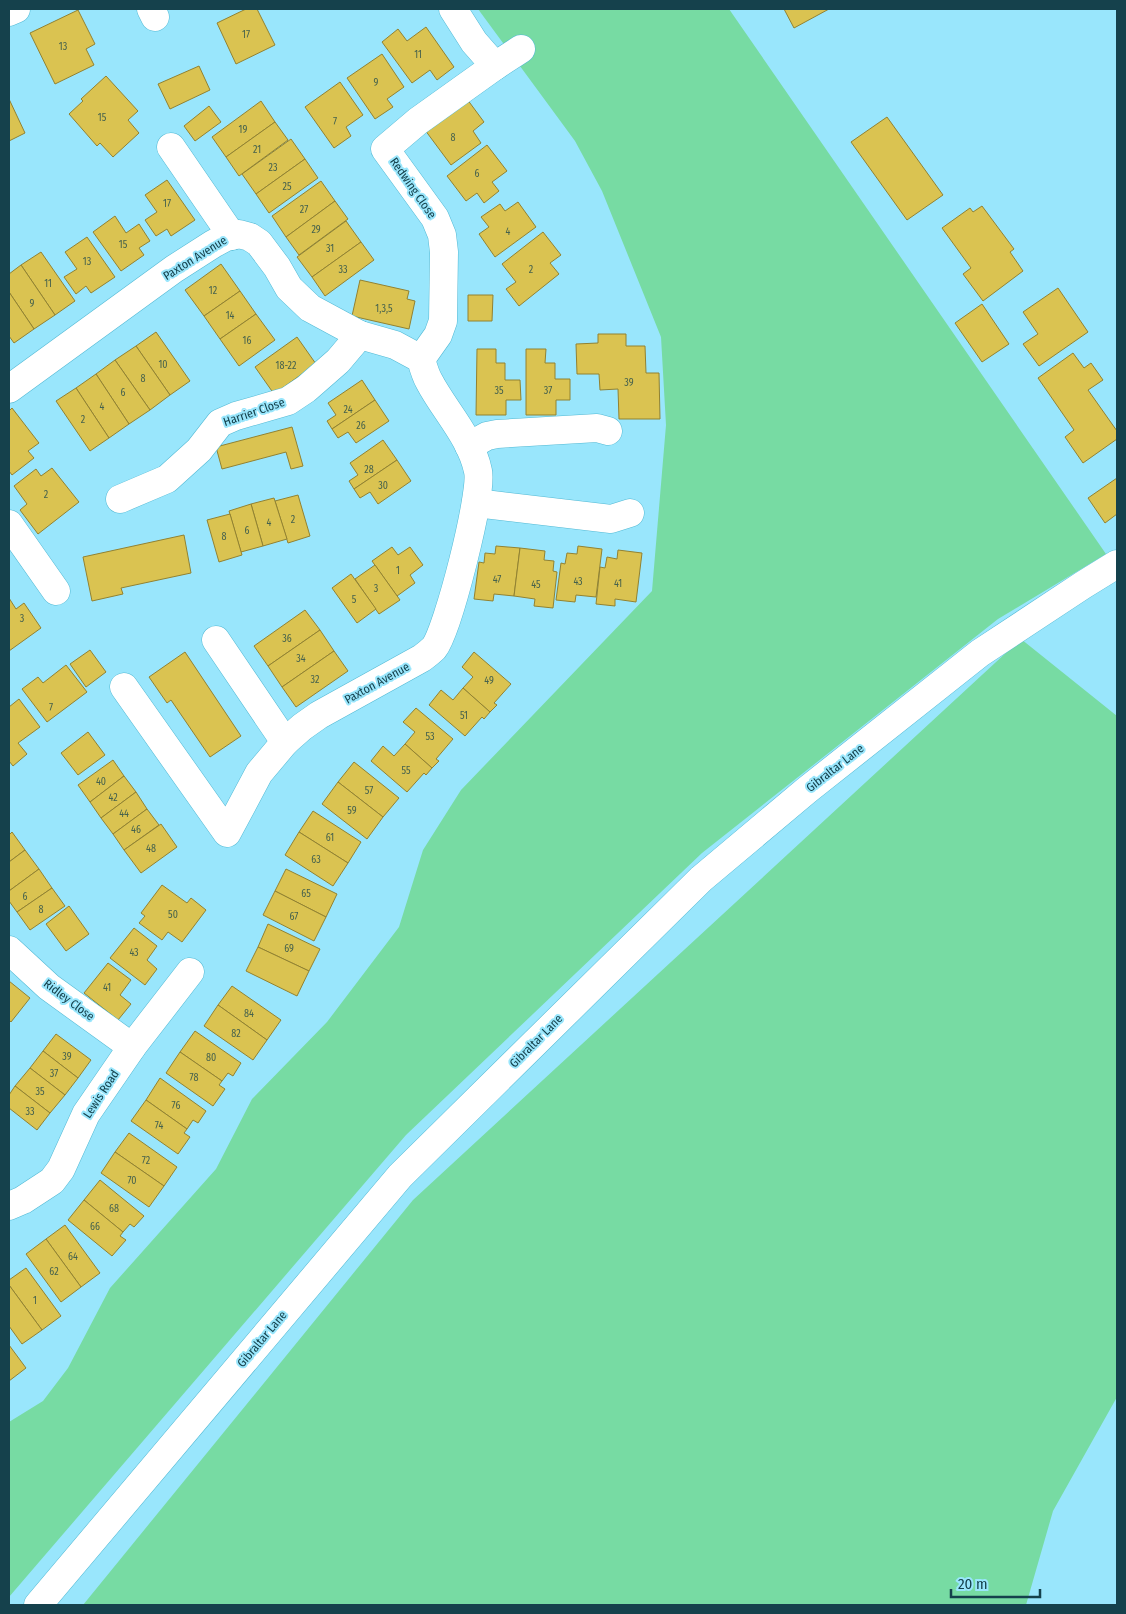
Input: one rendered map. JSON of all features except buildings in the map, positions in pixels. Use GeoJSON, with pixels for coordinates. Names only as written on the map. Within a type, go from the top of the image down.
{"type":"FeatureCollection","features":[{"type":"Feature","properties":{"kind":"street"},"geometry":{"type":"LineString","coordinates":[[9,12],[16,9]]}},
{"type":"Feature","properties":{"kind":"street"},"geometry":{"type":"LineString","coordinates":[[453,9],[474,42],[495,66]]}},
{"type":"Feature","properties":{"kind":"street","name":"Redwing Close"},"geometry":{"type":"LineString","coordinates":[[420,359],[438,335],[443,321],[444,252],[442,235],[434,218],[385,149],[418,121],[521,49]]}},
{"type":"Feature","properties":{"kind":"street"},"geometry":{"type":"LineString","coordinates":[[171,147],[232,236]]}},
{"type":"Feature","properties":{"kind":"street","name":"Paxton Avenue"},"geometry":{"type":"LineString","coordinates":[[9,389],[174,269],[213,244],[239,234],[250,237],[260,243],[289,288],[310,308],[360,335],[395,345],[420,359],[428,380],[469,446],[479,472],[476,504],[447,618],[434,648],[422,658],[319,715],[286,742],[259,773],[227,832],[124,687]]}},
{"type":"Feature","properties":{"kind":"street","name":"Harrier Close"},"geometry":{"type":"LineString","coordinates":[[120,499],[166,479],[199,450],[220,423],[236,416],[288,401],[306,389],[338,361],[360,335]]}},
{"type":"Feature","properties":{"kind":"street"},"geometry":{"type":"LineString","coordinates":[[469,446],[487,436],[497,434],[597,428],[608,431]]}},
{"type":"Feature","properties":{"kind":"street"},"geometry":{"type":"LineString","coordinates":[[476,504],[611,519],[630,513]]}},
{"type":"Feature","properties":{"kind":"street"},"geometry":{"type":"LineString","coordinates":[[9,524],[56,591]]}},
{"type":"Feature","properties":{"kind":"street","name":"Gibraltar Lane"},"geometry":{"type":"LineString","coordinates":[[38,1605],[400,1176],[701,879],[806,790],[980,653],[1117,564]]}},
{"type":"Feature","properties":{"kind":"street"},"geometry":{"type":"LineString","coordinates":[[216,640],[286,742]]}},
{"type":"Feature","properties":{"kind":"street","name":"Ridley Close"},"geometry":{"type":"LineString","coordinates":[[11,958],[132,1047]]}},
{"type":"Feature","properties":{"kind":"street","name":"Lewis Road"},"geometry":{"type":"LineString","coordinates":[[9,1206],[23,1200],[52,1181],[61,1169],[86,1114],[132,1047],[190,972]]}},
{"type":"Feature","properties":{"kind":"green space"},"geometry":{"type":"Polygon","coordinates":[[[478,9],[729,9],[1106,554],[998,619],[702,853],[406,1135],[9,1597],[9,1422],[43,1401],[68,1368],[110,1288],[216,1169],[252,1099],[327,1022],[399,927],[423,850],[461,790],[652,591],[666,425],[661,337],[602,191],[575,141],[478,9]]]}},
{"type":"Feature","properties":{"kind":"green space"},"geometry":{"type":"Polygon","coordinates":[[[1021,639],[1117,716],[1117,1397],[1053,1511],[1026,1605],[83,1605],[413,1200],[1021,639]]]}}]}
